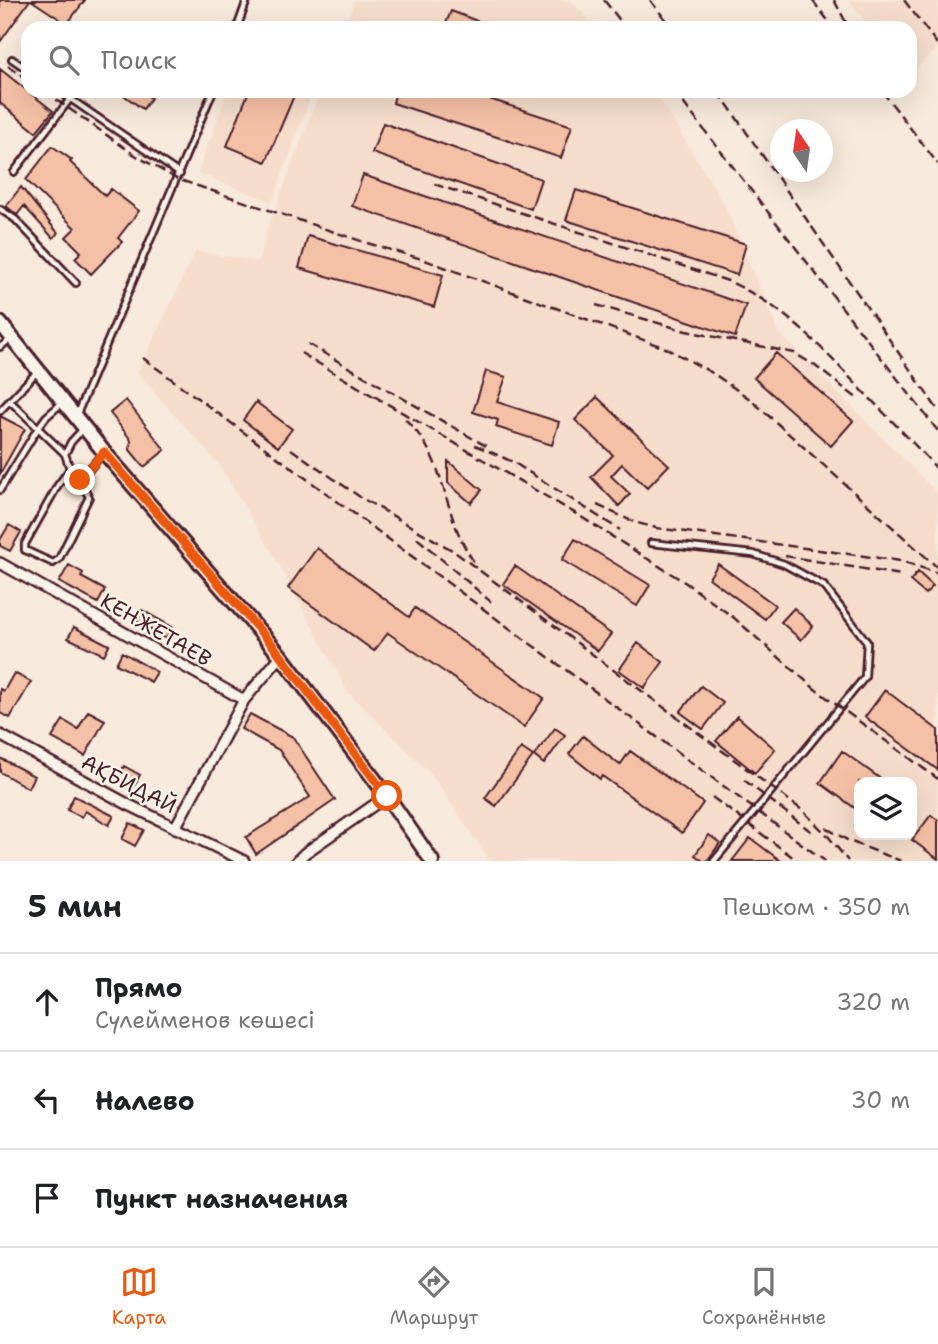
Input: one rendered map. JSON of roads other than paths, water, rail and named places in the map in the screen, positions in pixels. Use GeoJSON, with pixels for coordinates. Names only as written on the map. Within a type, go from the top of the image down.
{"type":"FeatureCollection","features":[{"type":"Feature","properties":{"kind":"street"},"geometry":{"type":"LineString","coordinates":[[0,323],[104,452],[281,656],[387,796],[432,861]]}},
{"type":"Feature","properties":{"kind":"street","name":"КЕНЖЕТАЕВ"},"geometry":{"type":"LineString","coordinates":[[0,563],[244,700]]}},
{"type":"Feature","properties":{"kind":"street"},"geometry":{"type":"LineString","coordinates":[[176,828],[244,700],[281,656]]}},
{"type":"Feature","properties":{"kind":"street","name":"АҚБИДАЙ"},"geometry":{"type":"LineString","coordinates":[[0,735],[129,805],[244,861]]}},
{"type":"Feature","properties":{"kind":"street"},"geometry":{"type":"LineString","coordinates":[[298,861],[308,857],[387,796]]}},
{"type":"Feature","properties":{"kind":"lane"},"geometry":{"type":"LineString","coordinates":[[240,21],[247,0]]}},
{"type":"Feature","properties":{"kind":"lane"},"geometry":{"type":"LineString","coordinates":[[12,59],[21,65]]}},
{"type":"Feature","properties":{"kind":"lane"},"geometry":{"type":"LineString","coordinates":[[65,454],[80,423],[86,388],[180,174],[210,98]]}},
{"type":"Feature","properties":{"kind":"lane"},"geometry":{"type":"LineString","coordinates":[[13,172],[70,99],[180,174]]}},
{"type":"Feature","properties":{"kind":"lane"},"geometry":{"type":"LineString","coordinates":[[0,209],[15,219],[76,283]]}},
{"type":"Feature","properties":{"kind":"lane"},"geometry":{"type":"LineString","coordinates":[[0,347],[12,338]]}},
{"type":"Feature","properties":{"kind":"lane"},"geometry":{"type":"LineString","coordinates":[[0,411],[38,372]]}},
{"type":"Feature","properties":{"kind":"lane"},"geometry":{"type":"LineString","coordinates":[[9,400],[65,454],[70,469],[89,497],[59,559],[54,562],[25,550],[25,544],[70,469]]}},
{"type":"Feature","properties":{"kind":"lane"},"geometry":{"type":"LineString","coordinates":[[0,490],[38,428],[62,402]]}},
{"type":"Feature","properties":{"kind":"lane"},"geometry":{"type":"LineString","coordinates":[[80,480],[104,452]]}},
{"type":"Feature","properties":{"kind":"lane"},"geometry":{"type":"LineString","coordinates":[[651,543],[753,554],[784,564],[824,586],[867,642],[865,677],[714,861]]}},
{"type":"Feature","properties":{"kind":"railway"},"geometry":{"type":"LineString","coordinates":[[604,0],[620,21]]}},
{"type":"Feature","properties":{"kind":"railway"},"geometry":{"type":"LineString","coordinates":[[650,0],[666,21]]}},
{"type":"Feature","properties":{"kind":"railway"},"geometry":{"type":"LineString","coordinates":[[812,0],[828,21]]}},
{"type":"Feature","properties":{"kind":"railway"},"geometry":{"type":"LineString","coordinates":[[834,0],[845,21]]}},
{"type":"Feature","properties":{"kind":"railway"},"geometry":{"type":"LineString","coordinates":[[904,0],[938,45]]}},
{"type":"Feature","properties":{"kind":"railway"},"geometry":{"type":"LineString","coordinates":[[8,66],[21,75]]}},
{"type":"Feature","properties":{"kind":"railway"},"geometry":{"type":"LineString","coordinates":[[54,98],[135,155],[177,179],[422,259],[668,349],[714,374],[750,399],[938,568]]}},
{"type":"Feature","properties":{"kind":"railway"},"geometry":{"type":"LineString","coordinates":[[679,98],[938,431]]}},
{"type":"Feature","properties":{"kind":"railway"},"geometry":{"type":"LineString","coordinates":[[723,98],[938,410]]}},
{"type":"Feature","properties":{"kind":"railway"},"geometry":{"type":"LineString","coordinates":[[887,98],[938,164]]}},
{"type":"Feature","properties":{"kind":"railway"},"geometry":{"type":"LineString","coordinates":[[434,184],[728,281],[765,301],[812,339],[938,470]]}},
{"type":"Feature","properties":{"kind":"railway"},"geometry":{"type":"LineString","coordinates":[[596,305],[686,331],[794,353],[858,399]]}},
{"type":"Feature","properties":{"kind":"railway"},"geometry":{"type":"LineString","coordinates":[[308,344],[486,446]]}},
{"type":"Feature","properties":{"kind":"railway"},"geometry":{"type":"LineString","coordinates":[[301,353],[380,400]]}},
{"type":"Feature","properties":{"kind":"railway"},"geometry":{"type":"LineString","coordinates":[[143,358],[825,861]]}},
{"type":"Feature","properties":{"kind":"railway"},"geometry":{"type":"LineString","coordinates":[[374,396],[578,515],[686,583],[733,617],[815,689],[938,779]]}},
{"type":"Feature","properties":{"kind":"railway"},"geometry":{"type":"LineString","coordinates":[[405,419],[430,453],[455,525],[474,562]]}},
{"type":"Feature","properties":{"kind":"railway"},"geometry":{"type":"LineString","coordinates":[[475,445],[513,462],[620,530]]}},
{"type":"Feature","properties":{"kind":"railway"},"geometry":{"type":"LineString","coordinates":[[291,449],[360,497],[452,550],[802,810],[848,861]]}},
{"type":"Feature","properties":{"kind":"railway"},"geometry":{"type":"LineString","coordinates":[[597,505],[634,522],[656,528],[901,561],[938,573]]}},
{"type":"Feature","properties":{"kind":"railway"},"geometry":{"type":"LineString","coordinates":[[417,538],[491,602]]}},
{"type":"Feature","properties":{"kind":"railway"},"geometry":{"type":"LineString","coordinates":[[785,556],[901,575]]}},
{"type":"Feature","properties":{"kind":"railway"},"geometry":{"type":"LineString","coordinates":[[744,780],[813,833]]}},
{"type":"Feature","properties":{"kind":"railway"},"geometry":{"type":"LineString","coordinates":[[712,797],[798,861]]}},
{"type":"Feature","properties":{"kind":"railway"},"geometry":{"type":"LineString","coordinates":[[826,828],[849,841],[901,861]]}}]}
